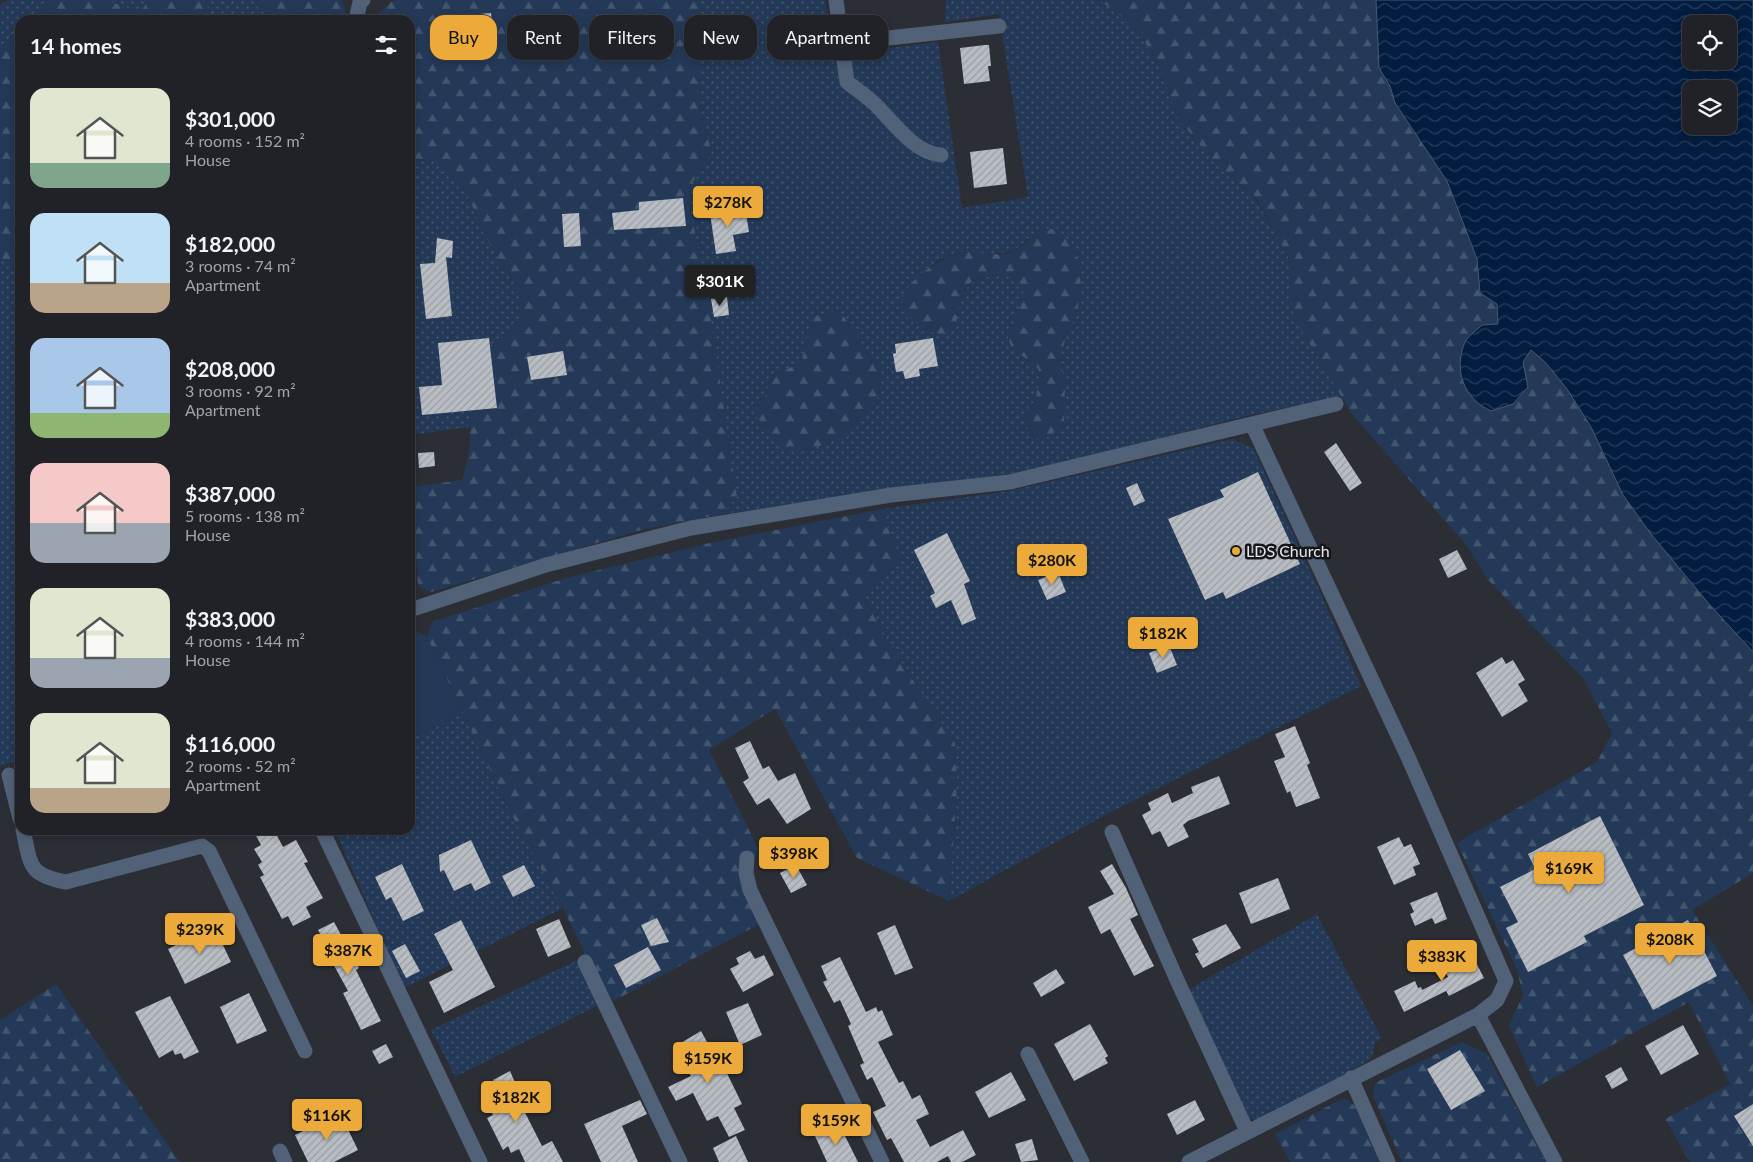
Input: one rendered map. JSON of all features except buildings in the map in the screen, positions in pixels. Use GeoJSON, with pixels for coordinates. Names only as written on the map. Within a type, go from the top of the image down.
{"type":"FeatureCollection","features":[{"type":"Feature","properties":{"kind":"street"},"geometry":{"type":"LineString","coordinates":[[350,0],[355,15]]}},
{"type":"Feature","properties":{"kind":"street"},"geometry":{"type":"LineString","coordinates":[[357,15],[363,0]]}},
{"type":"Feature","properties":{"kind":"street"},"geometry":{"type":"LineString","coordinates":[[836,0],[838,15]]}},
{"type":"Feature","properties":{"kind":"street"},"geometry":{"type":"LineString","coordinates":[[888,38],[1000,26]]}},
{"type":"Feature","properties":{"kind":"street"},"geometry":{"type":"LineString","coordinates":[[844,60],[847,82],[873,102],[904,135],[932,154],[941,155]]}},
{"type":"Feature","properties":{"kind":"street"},"geometry":{"type":"LineString","coordinates":[[415,608],[546,565],[692,528],[891,495],[1010,482],[1336,404]]}},
{"type":"Feature","properties":{"kind":"street"},"geometry":{"type":"LineString","coordinates":[[1189,1162],[1478,1015],[1497,1000],[1506,981],[1408,757],[1252,424]]}},
{"type":"Feature","properties":{"kind":"street"},"geometry":{"type":"LineString","coordinates":[[10,775],[15,797]]}},
{"type":"Feature","properties":{"kind":"street"},"geometry":{"type":"LineString","coordinates":[[1112,832],[1177,980],[1247,1131]]}},
{"type":"Feature","properties":{"kind":"street"},"geometry":{"type":"LineString","coordinates":[[24,835],[31,862],[37,873],[47,878],[66,882],[202,846],[209,851],[305,1052]]}},
{"type":"Feature","properties":{"kind":"street"},"geometry":{"type":"LineString","coordinates":[[324,835],[480,1162]]}},
{"type":"Feature","properties":{"kind":"street"},"geometry":{"type":"LineString","coordinates":[[747,858],[746,873],[750,890],[882,1162]]}},
{"type":"Feature","properties":{"kind":"street"},"geometry":{"type":"LineString","coordinates":[[585,962],[680,1162]]}},
{"type":"Feature","properties":{"kind":"street"},"geometry":{"type":"LineString","coordinates":[[1478,1015],[1555,1162]]}},
{"type":"Feature","properties":{"kind":"street"},"geometry":{"type":"LineString","coordinates":[[1028,1054],[1082,1162]]}},
{"type":"Feature","properties":{"kind":"street"},"geometry":{"type":"LineString","coordinates":[[1351,1078],[1388,1162]]}},
{"type":"Feature","properties":{"kind":"green space"},"geometry":{"type":"Polygon","coordinates":[[[8,0],[53,0],[36,15],[15,15],[15,34],[0,48],[0,5],[8,0]]]}},
{"type":"Feature","properties":{"kind":"green space"},"geometry":{"type":"Polygon","coordinates":[[[53,0],[106,0],[140,12],[149,0],[201,0],[209,9],[211,15],[36,15],[53,0]]]}},
{"type":"Feature","properties":{"kind":"green space"},"geometry":{"type":"Polygon","coordinates":[[[106,0],[149,0],[140,13],[106,0]]]}},
{"type":"Feature","properties":{"kind":"green space"},"geometry":{"type":"Polygon","coordinates":[[[201,0],[257,0],[258,7],[266,15],[211,15],[209,9],[201,0]]]}},
{"type":"Feature","properties":{"kind":"green space"},"geometry":{"type":"Polygon","coordinates":[[[257,0],[342,0],[346,15],[266,15],[258,7],[257,0]]]}},
{"type":"Feature","properties":{"kind":"green space"},"geometry":{"type":"Polygon","coordinates":[[[399,0],[696,0],[702,15],[684,15],[684,60],[700,60],[702,118],[711,149],[705,166],[692,183],[689,205],[705,279],[737,497],[722,514],[641,530],[431,592],[418,586],[415,536],[415,487],[462,480],[470,444],[470,421],[462,386],[488,347],[517,325],[523,310],[519,291],[485,236],[467,193],[440,163],[415,159],[415,15],[377,15],[392,1],[399,0]]]}},
{"type":"Feature","properties":{"kind":"green space"},"geometry":{"type":"Polygon","coordinates":[[[696,0],[825,0],[827,15],[767,15],[767,60],[888,60],[888,48],[938,42],[962,208],[1028,197],[999,14],[945,22],[946,0],[1099,0],[1136,27],[1162,72],[1178,119],[1220,168],[1255,198],[1288,256],[1294,318],[1341,396],[1246,416],[1074,461],[1009,474],[722,514],[737,497],[689,205],[692,183],[705,166],[711,149],[702,118],[700,60],[757,60],[757,15],[701,15],[696,0]],[[1030,237],[1014,251],[992,254],[962,252],[939,260],[916,278],[957,306],[972,282],[986,277],[1015,276],[1025,294],[1008,337],[1012,349],[1038,367],[1040,380],[1035,400],[1027,411],[1026,425],[1036,440],[1065,386],[1060,358],[1067,333],[1075,318],[1080,297],[1081,271],[1030,237]],[[840,312],[813,316],[801,363],[771,376],[766,395],[758,401],[756,416],[783,448],[811,449],[852,426],[878,397],[880,370],[840,312]]]}},
{"type":"Feature","properties":{"kind":"green space"},"geometry":{"type":"Polygon","coordinates":[[[1099,0],[1376,0],[1379,68],[1390,86],[1395,103],[1447,181],[1477,259],[1480,293],[1497,304],[1499,325],[1491,411],[1512,404],[1528,387],[1523,362],[1531,349],[1545,362],[1567,389],[1591,427],[1623,495],[1651,534],[1709,604],[1753,652],[1753,873],[1692,910],[1753,1006],[1753,1162],[1690,1162],[1665,1119],[1730,1084],[1689,1002],[1537,1087],[1509,1026],[1523,995],[1517,970],[1457,843],[1597,762],[1612,733],[1583,678],[1488,580],[1467,546],[1352,414],[1294,318],[1288,256],[1256,198],[1220,168],[1178,119],[1162,72],[1136,27],[1099,0]]]}},
{"type":"Feature","properties":{"kind":"green space"},"geometry":{"type":"Polygon","coordinates":[[[15,34],[15,272],[0,256],[0,48],[15,34]]]}},
{"type":"Feature","properties":{"kind":"green space"},"geometry":{"type":"Polygon","coordinates":[[[415,159],[440,163],[467,193],[485,236],[519,291],[523,310],[517,325],[488,347],[462,386],[470,411],[470,427],[415,434],[415,159]]]}},
{"type":"Feature","properties":{"kind":"green space"},"geometry":{"type":"Polygon","coordinates":[[[1056,229],[1071,242],[1081,271],[1080,297],[1075,318],[1067,333],[1060,358],[1065,386],[1064,424],[1044,440],[1036,440],[1026,425],[1027,411],[1035,400],[1040,380],[1038,367],[1012,349],[1008,337],[1024,294],[1015,276],[987,277],[977,279],[969,284],[960,300],[956,328],[946,335],[917,326],[908,318],[902,308],[903,298],[908,288],[917,278],[940,261],[967,252],[1008,253],[1020,248],[1035,234],[1056,229]]]}},
{"type":"Feature","properties":{"kind":"green space"},"geometry":{"type":"Polygon","coordinates":[[[0,256],[15,272],[15,762],[0,766],[0,256]]]}},
{"type":"Feature","properties":{"kind":"green space"},"geometry":{"type":"Polygon","coordinates":[[[840,311],[880,370],[878,397],[852,426],[836,440],[811,449],[783,449],[756,416],[758,401],[766,395],[771,376],[801,363],[813,316],[840,311]]]}},
{"type":"Feature","properties":{"kind":"green space"},"geometry":{"type":"Polygon","coordinates":[[[1233,439],[1253,448],[1317,585],[1361,686],[1109,813],[949,901],[957,786],[955,743],[892,649],[863,593],[900,563],[882,509],[1009,491],[1233,439]]]}},
{"type":"Feature","properties":{"kind":"green space"},"geometry":{"type":"Polygon","coordinates":[[[882,509],[900,563],[863,593],[892,649],[955,743],[957,786],[949,901],[857,858],[775,709],[709,750],[758,848],[750,873],[769,919],[615,1000],[586,956],[563,908],[510,812],[427,637],[432,622],[566,578],[710,543],[882,509]]]}},
{"type":"Feature","properties":{"kind":"green space"},"geometry":{"type":"Polygon","coordinates":[[[415,630],[427,637],[463,713],[415,737],[415,630]]]}},
{"type":"Feature","properties":{"kind":"green space"},"geometry":{"type":"Polygon","coordinates":[[[463,713],[510,812],[563,908],[404,988],[337,835],[415,835],[415,737],[463,713]]]}},
{"type":"Feature","properties":{"kind":"green space"},"geometry":{"type":"Polygon","coordinates":[[[1317,914],[1382,1039],[1375,1042],[1372,1058],[1263,1124],[1247,1117],[1188,990],[1317,914]]]}},
{"type":"Feature","properties":{"kind":"green space"},"geometry":{"type":"Polygon","coordinates":[[[586,956],[615,1000],[599,1005],[455,1077],[431,1030],[586,956]]]}},
{"type":"Feature","properties":{"kind":"green space"},"geometry":{"type":"Polygon","coordinates":[[[56,984],[180,1162],[0,1162],[0,1020],[56,984]]]}},
{"type":"Feature","properties":{"kind":"green space"},"geometry":{"type":"Polygon","coordinates":[[[1462,1042],[1487,1054],[1546,1162],[1402,1162],[1373,1096],[1375,1083],[1462,1042]]]}},
{"type":"Feature","properties":{"kind":"green space"},"geometry":{"type":"Polygon","coordinates":[[[1344,1098],[1355,1106],[1379,1162],[1290,1162],[1275,1134],[1344,1098]]]}},
{"type":"Feature","properties":{"kind":"water"},"geometry":{"type":"Polygon","coordinates":[[[1376,0],[1753,0],[1753,652],[1709,604],[1651,534],[1623,495],[1591,427],[1567,389],[1545,362],[1531,350],[1523,362],[1528,387],[1513,404],[1491,411],[1482,406],[1468,391],[1463,382],[1460,363],[1465,342],[1482,325],[1498,324],[1497,304],[1480,293],[1477,259],[1447,181],[1395,103],[1390,86],[1379,68],[1376,0]]]}},
{"type":"Feature","properties":{"kind":"place","name":"LDS Church"},"geometry":{"type":"Point","coordinates":[1236,551]}}]}
